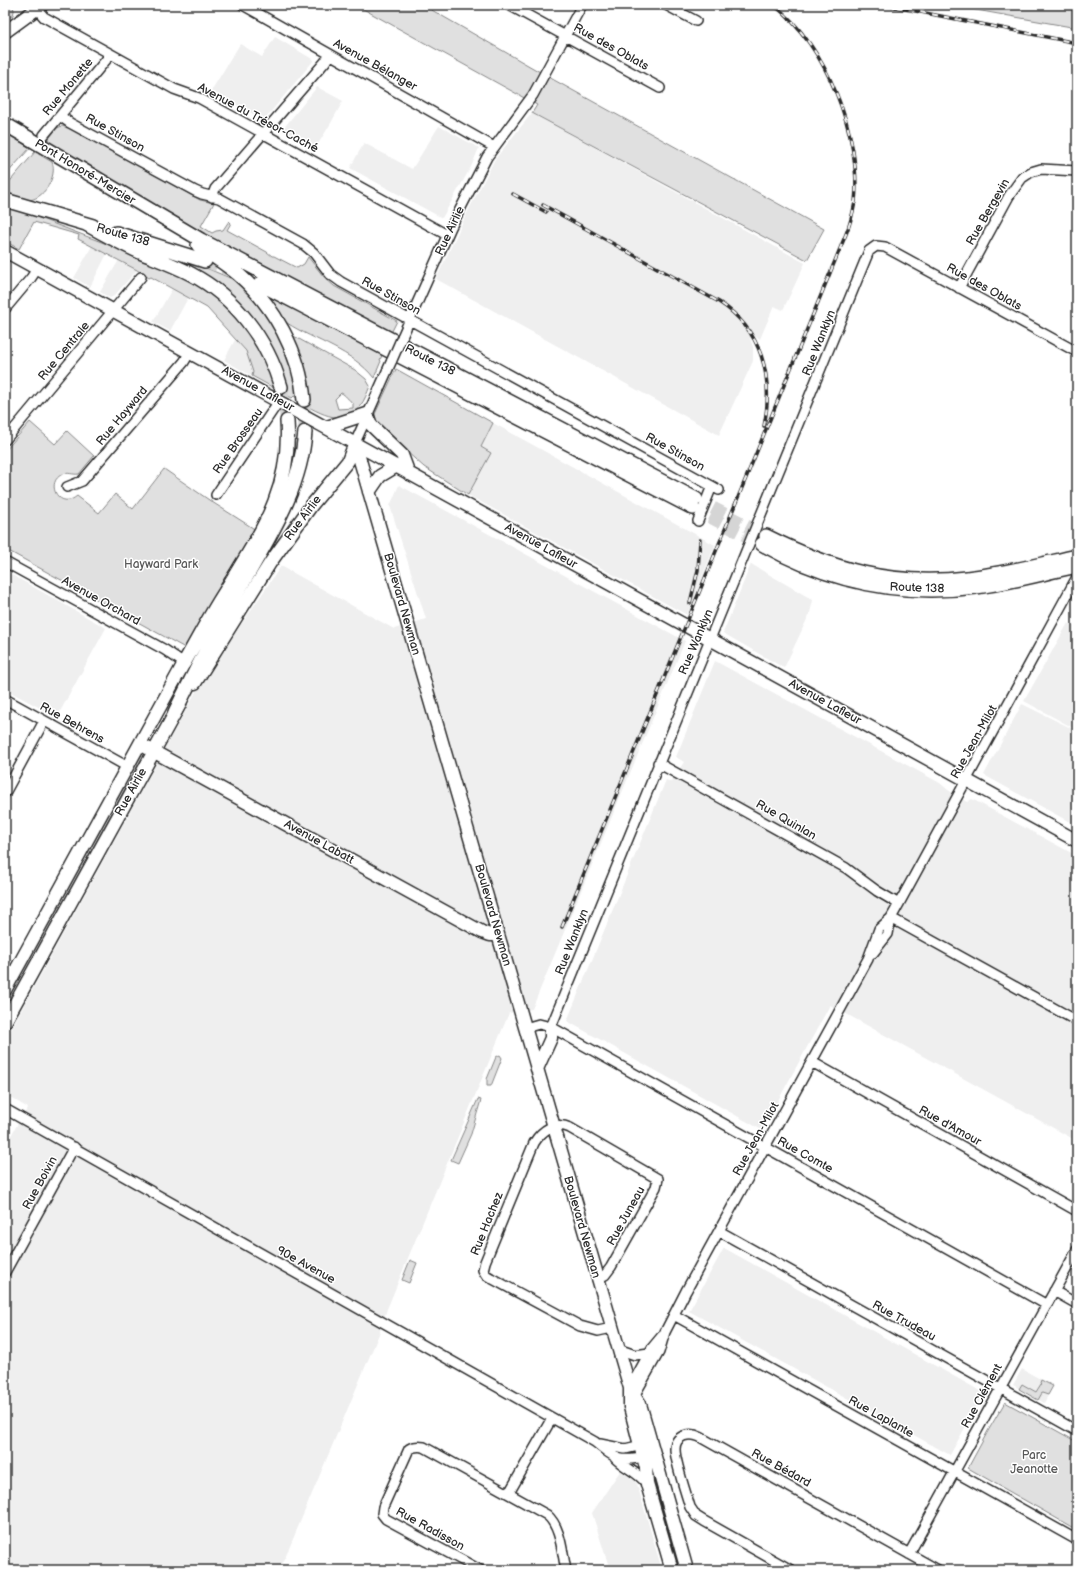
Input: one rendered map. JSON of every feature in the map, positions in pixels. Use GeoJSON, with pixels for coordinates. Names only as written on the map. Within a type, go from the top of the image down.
{"type":"FeatureCollection","features":[{"type":"Feature","properties":{"kind":"highway","name":"Pont Honoré-Mercier"},"geometry":{"type":"LineString","coordinates":[[5,124],[30,139],[43,141],[165,220]]}},
{"type":"Feature","properties":{"kind":"highway"},"geometry":{"type":"LineString","coordinates":[[5,200],[86,224],[139,252],[191,274],[223,296],[236,308],[261,340],[274,366],[281,387]]}},
{"type":"Feature","properties":{"kind":"highway"},"geometry":{"type":"LineString","coordinates":[[165,220],[238,274],[266,305],[280,326],[292,349],[300,374],[304,400]]}},
{"type":"Feature","properties":{"kind":"highway","name":"Route 138"},"geometry":{"type":"LineString","coordinates":[[165,220],[694,504],[260,284]]}},
{"type":"Feature","properties":{"kind":"highway","name":"Route 138"},"geometry":{"type":"LineString","coordinates":[[86,224],[161,246],[205,261]]}},
{"type":"Feature","properties":{"kind":"highway"},"geometry":{"type":"LineString","coordinates":[[184,663],[248,554],[275,503],[286,468],[288,443],[287,422]]}},
{"type":"Feature","properties":{"kind":"highway"},"geometry":{"type":"LineString","coordinates":[[175,712],[200,660],[289,498],[300,466],[305,432]]}},
{"type":"Feature","properties":{"kind":"highway","name":"Route 138"},"geometry":{"type":"LineString","coordinates":[[1077,556],[979,576],[943,580],[915,580],[880,577],[837,566],[764,540],[797,562],[832,575],[867,584],[901,589],[932,590],[978,587],[1077,575]]}},
{"type":"Feature","properties":{"kind":"main road"},"geometry":{"type":"LineString","coordinates":[[5,32],[40,7]]}},
{"type":"Feature","properties":{"kind":"main road","name":"Avenue Lafleur"},"geometry":{"type":"LineString","coordinates":[[5,251],[1077,841]]}},
{"type":"Feature","properties":{"kind":"main road"},"geometry":{"type":"LineString","coordinates":[[327,427],[367,414],[371,425],[402,455],[409,474]]}},
{"type":"Feature","properties":{"kind":"main road","name":"Boulevard Newman"},"geometry":{"type":"LineString","coordinates":[[355,443],[538,1069],[597,1279],[632,1392],[630,1407],[647,1450],[686,1570]]}},
{"type":"Feature","properties":{"kind":"main road","name":"Rue Airlie"},"geometry":{"type":"LineString","coordinates":[[5,1022],[175,712],[210,661],[270,564],[311,506],[345,464],[355,443]]}},
{"type":"Feature","properties":{"kind":"main road"},"geometry":{"type":"LineString","coordinates":[[369,492],[380,476],[396,467]]}},
{"type":"Feature","properties":{"kind":"main road","name":"Rue Airlie"},"geometry":{"type":"LineString","coordinates":[[5,990],[184,663]]}},
{"type":"Feature","properties":{"kind":"main road","name":"Avenue Labatt"},"geometry":{"type":"LineString","coordinates":[[140,744],[482,932],[490,935],[498,935]]}},
{"type":"Feature","properties":{"kind":"main road"},"geometry":{"type":"LineString","coordinates":[[538,1069],[551,1038],[550,1027]]}},
{"type":"Feature","properties":{"kind":"main road","name":"Boulevard Newman"},"geometry":{"type":"LineString","coordinates":[[647,1450],[647,1484],[672,1570]]}},
{"type":"Feature","properties":{"kind":"street","name":"Avenue Bélanger"},"geometry":{"type":"LineString","coordinates":[[243,5],[494,147]]}},
{"type":"Feature","properties":{"kind":"street","name":"Rue des Oblats"},"geometry":{"type":"LineString","coordinates":[[509,5],[660,88]]}},
{"type":"Feature","properties":{"kind":"street","name":"Rue Airlie"},"geometry":{"type":"LineString","coordinates":[[355,443],[447,235],[474,182],[494,147],[533,94],[582,5]]}},
{"type":"Feature","properties":{"kind":"street"},"geometry":{"type":"LineString","coordinates":[[666,5],[696,21]]}},
{"type":"Feature","properties":{"kind":"street","name":"Avenue du Trésor-Caché"},"geometry":{"type":"LineString","coordinates":[[40,7],[44,17],[174,89],[199,98],[447,235]]}},
{"type":"Feature","properties":{"kind":"street","name":"Rue Monette"},"geometry":{"type":"LineString","coordinates":[[43,141],[60,116],[111,54]]}},
{"type":"Feature","properties":{"kind":"street"},"geometry":{"type":"LineString","coordinates":[[212,196],[215,189],[264,134],[325,62],[330,54]]}},
{"type":"Feature","properties":{"kind":"street","name":"Rue Stinson"},"geometry":{"type":"LineString","coordinates":[[60,116],[195,191],[225,202],[303,244],[314,253],[326,270],[337,279],[716,488],[698,521]]}},
{"type":"Feature","properties":{"kind":"street","name":"Rue Bergevin"},"geometry":{"type":"LineString","coordinates":[[959,288],[1009,196],[1022,178],[1031,172],[1041,169],[1077,171]]}},
{"type":"Feature","properties":{"kind":"street","name":"Rue des Oblats"},"geometry":{"type":"LineString","coordinates":[[878,246],[888,248],[1077,352]]}},
{"type":"Feature","properties":{"kind":"street","name":"Rue Wanklyn"},"geometry":{"type":"LineString","coordinates":[[550,1027],[869,251],[878,246]]}},
{"type":"Feature","properties":{"kind":"street"},"geometry":{"type":"LineString","coordinates":[[5,309],[37,269]]}},
{"type":"Feature","properties":{"kind":"street","name":"Rue Centrale"},"geometry":{"type":"LineString","coordinates":[[5,440],[142,277]]}},
{"type":"Feature","properties":{"kind":"street","name":"Rue Hayward"},"geometry":{"type":"LineString","coordinates":[[67,487],[82,481],[179,368],[190,352]]}},
{"type":"Feature","properties":{"kind":"street","name":"Rue Brosseau"},"geometry":{"type":"LineString","coordinates":[[216,495],[279,401]]}},
{"type":"Feature","properties":{"kind":"street","name":"Avenue Orchard"},"geometry":{"type":"LineString","coordinates":[[5,562],[145,639],[184,663]]}},
{"type":"Feature","properties":{"kind":"street","name":"Rue Jean-Milot"},"geometry":{"type":"LineString","coordinates":[[632,1392],[649,1353],[665,1332],[868,959],[888,934],[891,918],[1077,575]]}},
{"type":"Feature","properties":{"kind":"street","name":"Rue Behrens"},"geometry":{"type":"LineString","coordinates":[[5,699],[128,767]]}},
{"type":"Feature","properties":{"kind":"street"},"geometry":{"type":"LineString","coordinates":[[5,793],[44,721]]}},
{"type":"Feature","properties":{"kind":"street","name":"Rue Quinlan"},"geometry":{"type":"LineString","coordinates":[[658,763],[846,868],[877,891],[899,904]]}},
{"type":"Feature","properties":{"kind":"street"},"geometry":{"type":"LineString","coordinates":[[891,918],[1077,1021]]}},
{"type":"Feature","properties":{"kind":"street"},"geometry":{"type":"LineString","coordinates":[[525,1028],[538,1024],[544,1024],[550,1027]]}},
{"type":"Feature","properties":{"kind":"street","name":"Rue Comte"},"geometry":{"type":"LineString","coordinates":[[550,1027],[1047,1305]]}},
{"type":"Feature","properties":{"kind":"street","name":"Rue d'Amour"},"geometry":{"type":"LineString","coordinates":[[812,1062],[1077,1211]]}},
{"type":"Feature","properties":{"kind":"street","name":"90e Avenue"},"geometry":{"type":"LineString","coordinates":[[5,1109],[595,1442],[614,1457],[622,1466],[639,1474],[647,1484]]}},
{"type":"Feature","properties":{"kind":"street","name":"Rue Juneau"},"geometry":{"type":"LineString","coordinates":[[553,1126],[561,1125],[570,1128],[658,1178],[656,1187],[614,1263],[605,1275],[597,1279]]}},
{"type":"Feature","properties":{"kind":"street","name":"Rue Hachez"},"geometry":{"type":"LineString","coordinates":[[553,1126],[542,1132],[534,1143],[483,1265],[483,1272],[491,1278],[573,1323],[593,1330],[602,1331],[612,1328]]}},
{"type":"Feature","properties":{"kind":"street","name":"Rue Boivin"},"geometry":{"type":"LineString","coordinates":[[5,1272],[74,1147]]}},
{"type":"Feature","properties":{"kind":"street","name":"Rue Trudeau"},"geometry":{"type":"LineString","coordinates":[[719,1231],[1077,1431]]}},
{"type":"Feature","properties":{"kind":"street","name":"Rue Clément"},"geometry":{"type":"LineString","coordinates":[[909,1554],[1077,1250]]}},
{"type":"Feature","properties":{"kind":"street"},"geometry":{"type":"LineString","coordinates":[[1054,1291],[1077,1304]]}},
{"type":"Feature","properties":{"kind":"street","name":"Rue Laplante"},"geometry":{"type":"LineString","coordinates":[[674,1315],[1077,1540]]}},
{"type":"Feature","properties":{"kind":"street","name":"Rue Jean-Milot"},"geometry":{"type":"LineString","coordinates":[[632,1392],[659,1352],[665,1332]]}},
{"type":"Feature","properties":{"kind":"street"},"geometry":{"type":"LineString","coordinates":[[618,1349],[638,1355],[649,1353]]}},
{"type":"Feature","properties":{"kind":"street"},"geometry":{"type":"LineString","coordinates":[[509,1493],[552,1418]]}},
{"type":"Feature","properties":{"kind":"street","name":"Rue Bédard"},"geometry":{"type":"LineString","coordinates":[[791,1570],[694,1514],[690,1507],[675,1451],[679,1439],[690,1434],[705,1440],[938,1570]]}},
{"type":"Feature","properties":{"kind":"street","name":"90e Avenue"},"geometry":{"type":"LineString","coordinates":[[595,1442],[621,1449],[647,1450]]}},
{"type":"Feature","properties":{"kind":"street","name":"Rue Radisson"},"geometry":{"type":"LineString","coordinates":[[480,1570],[386,1519],[382,1514],[383,1507],[409,1449],[418,1446],[424,1447],[547,1514],[556,1527],[566,1570]]}},
{"type":"Feature","properties":{"kind":"street"},"geometry":{"type":"LineString","coordinates":[[614,1457],[629,1460],[647,1450]]}},
{"type":"Feature","properties":{"kind":"shaded area"},"geometry":{"type":"Polygon","coordinates":[[[275,37],[314,60],[264,120],[211,91],[240,44],[262,57],[275,37]]]}},
{"type":"Feature","properties":{"kind":"shaded area"},"geometry":{"type":"Polygon","coordinates":[[[317,87],[343,101],[315,149],[282,130],[317,87]]]}},
{"type":"Feature","properties":{"kind":"shaded area"},"geometry":{"type":"Polygon","coordinates":[[[532,113],[805,263],[783,310],[774,306],[760,339],[753,335],[750,338],[753,347],[753,361],[719,435],[436,279],[466,215],[495,159],[532,113]]]}},
{"type":"Feature","properties":{"kind":"shaded area"},"geometry":{"type":"Polygon","coordinates":[[[439,126],[479,148],[471,167],[442,218],[350,168],[364,143],[412,169],[439,126]]]}},
{"type":"Feature","properties":{"kind":"shaded area"},"geometry":{"type":"Polygon","coordinates":[[[92,246],[107,254],[90,287],[74,278],[92,246]]]}},
{"type":"Feature","properties":{"kind":"shaded area"},"geometry":{"type":"Polygon","coordinates":[[[119,260],[137,270],[114,296],[110,298],[100,292],[119,260]]]}},
{"type":"Feature","properties":{"kind":"shaded area"},"geometry":{"type":"Polygon","coordinates":[[[172,289],[188,298],[170,331],[153,322],[172,289]]]}},
{"type":"Feature","properties":{"kind":"shaded area"},"geometry":{"type":"Polygon","coordinates":[[[235,340],[246,351],[254,372],[252,376],[224,360],[235,340]]]}},
{"type":"Feature","properties":{"kind":"shaded area"},"geometry":{"type":"Polygon","coordinates":[[[493,423],[715,545],[687,615],[468,495],[491,453],[481,447],[493,423]]]}},
{"type":"Feature","properties":{"kind":"shaded area"},"geometry":{"type":"Polygon","coordinates":[[[399,485],[685,641],[532,1009],[509,1013],[387,1309],[379,1334],[280,1570],[5,1570],[5,1146],[28,1108],[5,1094],[5,1040],[198,688],[281,566],[394,629],[426,619],[390,506],[399,485]]]}},
{"type":"Feature","properties":{"kind":"shaded area"},"geometry":{"type":"Polygon","coordinates":[[[751,564],[813,600],[810,613],[784,668],[723,633],[751,564]]]}},
{"type":"Feature","properties":{"kind":"shaded area"},"geometry":{"type":"Polygon","coordinates":[[[5,571],[106,628],[57,717],[5,689],[5,571]]]}},
{"type":"Feature","properties":{"kind":"shaded area"},"geometry":{"type":"Polygon","coordinates":[[[1068,623],[1077,628],[1077,730],[1024,701],[1068,623]]]}},
{"type":"Feature","properties":{"kind":"shaded area"},"geometry":{"type":"Polygon","coordinates":[[[715,661],[940,783],[967,802],[972,799],[1077,856],[1077,1141],[830,1005],[762,1130],[567,1021],[666,780],[671,782],[684,762],[676,757],[715,661]]]}},
{"type":"Feature","properties":{"kind":"shaded area"},"geometry":{"type":"Polygon","coordinates":[[[1022,704],[1077,731],[1077,826],[984,775],[1022,704]]]}},
{"type":"Feature","properties":{"kind":"shaded area"},"geometry":{"type":"Polygon","coordinates":[[[724,1248],[984,1393],[950,1455],[689,1311],[724,1248]]]}},
{"type":"Feature","properties":{"kind":"shaded area"},"geometry":{"type":"Polygon","coordinates":[[[1022,1369],[1053,1386],[1044,1403],[1013,1385],[1022,1369]]]}},
{"type":"Feature","properties":{"kind":"shaded area"},"geometry":{"type":"Polygon","coordinates":[[[620,1471],[634,1480],[637,1484],[662,1570],[610,1570],[592,1513],[620,1471]]]}},
{"type":"Feature","properties":{"kind":"green space"},"geometry":{"type":"Polygon","coordinates":[[[5,5],[13,5],[14,11],[13,15],[5,21],[5,5]]]}},
{"type":"Feature","properties":{"kind":"green space"},"geometry":{"type":"Polygon","coordinates":[[[356,5],[423,5],[554,80],[824,229],[807,260],[532,113],[537,105],[356,5]]]}},
{"type":"Feature","properties":{"kind":"green space"},"geometry":{"type":"Polygon","coordinates":[[[948,5],[1077,5],[1077,28],[948,5]]]}},
{"type":"Feature","properties":{"kind":"green space"},"geometry":{"type":"Polygon","coordinates":[[[62,126],[72,129],[200,200],[214,203],[201,226],[212,233],[223,230],[229,221],[231,223],[227,230],[272,256],[297,268],[304,264],[308,257],[324,277],[334,286],[397,321],[391,333],[203,234],[180,219],[60,152],[61,149],[47,141],[57,128],[62,126]]]}},
{"type":"Feature","properties":{"kind":"green space"},"geometry":{"type":"Polygon","coordinates":[[[5,132],[30,148],[5,176],[5,132]]]}},
{"type":"Feature","properties":{"kind":"green space"},"geometry":{"type":"Polygon","coordinates":[[[35,152],[52,162],[53,174],[48,187],[38,196],[27,200],[5,194],[5,187],[35,152]]]}},
{"type":"Feature","properties":{"kind":"green space"},"geometry":{"type":"Polygon","coordinates":[[[5,205],[177,271],[247,315],[141,248],[194,263],[242,283],[290,334],[355,370],[366,379],[370,386],[366,396],[362,404],[353,413],[346,417],[329,416],[312,409],[296,400],[297,398],[294,396],[292,398],[252,376],[253,372],[246,351],[207,308],[78,239],[79,235],[34,222],[19,249],[5,241],[5,205]],[[341,393],[335,399],[338,409],[353,408],[353,403],[341,393]]]}},
{"type":"Feature","properties":{"kind":"green space"},"geometry":{"type":"Polygon","coordinates":[[[261,291],[271,298],[383,353],[374,378],[345,353],[287,323],[282,319],[261,291]]]}},
{"type":"Feature","properties":{"kind":"green space"},"geometry":{"type":"Polygon","coordinates":[[[396,369],[493,423],[481,447],[491,453],[468,495],[424,467],[380,428],[375,419],[375,414],[396,369]]]}},
{"type":"Feature","properties":{"kind":"green space","name":"Hayward Park"},"geometry":{"type":"Polygon","coordinates":[[[30,422],[55,444],[67,431],[94,456],[79,474],[65,473],[57,478],[54,488],[56,494],[60,498],[70,500],[77,496],[99,513],[115,494],[133,509],[164,469],[256,530],[234,571],[225,577],[185,648],[5,549],[5,451],[30,422]]]}},
{"type":"Feature","properties":{"kind":"green space"},"geometry":{"type":"Polygon","coordinates":[[[141,755],[143,756],[5,1009],[6,1001],[141,755]]]}},
{"type":"Feature","properties":{"kind":"green space"},"geometry":{"type":"Polygon","coordinates":[[[500,1055],[502,1058],[491,1086],[487,1086],[487,1079],[496,1057],[500,1055]]]}},
{"type":"Feature","properties":{"kind":"green space"},"geometry":{"type":"Polygon","coordinates":[[[478,1099],[481,1100],[471,1134],[458,1163],[451,1160],[478,1099]]]}},
{"type":"Feature","properties":{"kind":"green space"},"geometry":{"type":"Polygon","coordinates":[[[410,1260],[417,1263],[409,1283],[402,1280],[410,1260]]]}},
{"type":"Feature","properties":{"kind":"green space"},"geometry":{"type":"Polygon","coordinates":[[[1041,1380],[1053,1386],[1048,1395],[1042,1393],[1038,1400],[1019,1389],[1022,1384],[1036,1392],[1041,1384],[1041,1380]]]}},
{"type":"Feature","properties":{"kind":"green space","name":"Parc Jeanotte"},"geometry":{"type":"Polygon","coordinates":[[[1005,1402],[1077,1442],[1077,1530],[968,1468],[1005,1402]]]}},
{"type":"Feature","properties":{"kind":"green space"},"geometry":{"type":"Polygon","coordinates":[[[656,1487],[680,1570],[678,1570],[656,1487]]]}},
{"type":"Feature","properties":{"kind":"tunnel"},"geometry":{"type":"LineString","coordinates":[[205,261],[232,271]]}},
{"type":"Feature","properties":{"kind":"tunnel"},"geometry":{"type":"LineString","coordinates":[[281,387],[287,421]]}},
{"type":"Feature","properties":{"kind":"tunnel"},"geometry":{"type":"LineString","coordinates":[[304,400],[305,432]]}},
{"type":"Feature","properties":{"kind":"tunnel"},"geometry":{"type":"LineString","coordinates":[[696,499],[766,536]]}},
{"type":"Feature","properties":{"kind":"tunnel"},"geometry":{"type":"LineString","coordinates":[[693,508],[762,544]]}},
{"type":"Feature","properties":{"kind":"railway"},"geometry":{"type":"LineString","coordinates":[[562,927],[846,234],[855,202],[856,177],[853,149],[837,94],[810,44],[793,22],[774,5]]}},
{"type":"Feature","properties":{"kind":"railway"},"geometry":{"type":"LineString","coordinates":[[885,5],[1077,43]]}},
{"type":"Feature","properties":{"kind":"railway"},"geometry":{"type":"LineString","coordinates":[[513,194],[546,212]]}},
{"type":"Feature","properties":{"kind":"railway"},"geometry":{"type":"LineString","coordinates":[[543,205],[719,302],[734,313],[746,326],[755,341],[761,356],[767,390],[767,408],[764,426]]}},
{"type":"Feature","properties":{"kind":"railway"},"geometry":{"type":"LineString","coordinates":[[690,603],[698,570],[700,540]]}}]}
